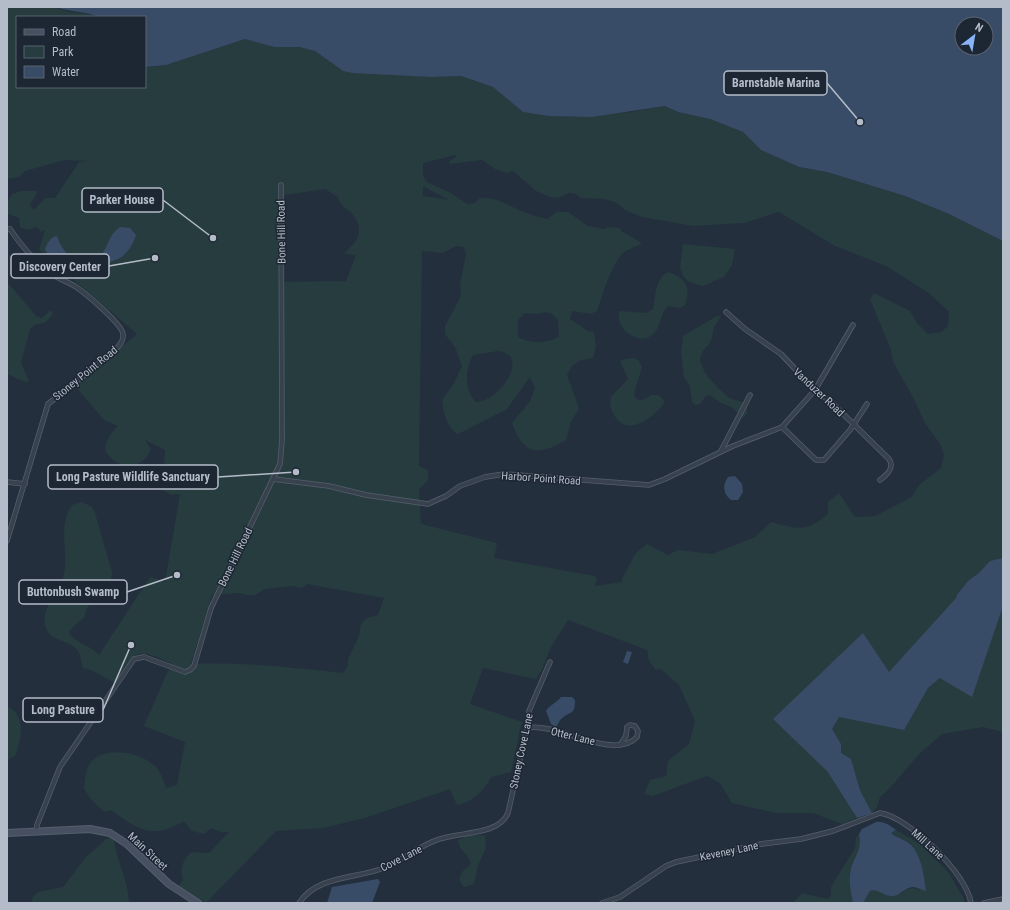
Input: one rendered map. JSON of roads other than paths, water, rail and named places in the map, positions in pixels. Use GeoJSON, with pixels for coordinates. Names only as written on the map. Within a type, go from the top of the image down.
{"type":"FeatureCollection","features":[{"type":"Feature","properties":{"kind":"main road","name":"Main Street"},"geometry":{"type":"LineString","coordinates":[[7,833],[90,829],[110,833],[127,844],[169,884],[198,903]]}},
{"type":"Feature","properties":{"kind":"street","name":"Bone Hill Road"},"geometry":{"type":"LineString","coordinates":[[36,832],[37,825],[60,767],[134,659],[144,657],[184,672],[190,670],[194,666],[211,608],[281,460],[281,185]]}},
{"type":"Feature","properties":{"kind":"street","name":"Stoney Point Road"},"geometry":{"type":"LineString","coordinates":[[7,229],[10,229],[28,252],[49,273],[75,286],[120,327],[123,335],[121,344],[113,352],[48,404],[7,541]]}},
{"type":"Feature","properties":{"kind":"street","name":"Vanduzer Road"},"geometry":{"type":"LineString","coordinates":[[726,312],[745,329],[776,350],[815,390],[832,403],[891,462],[887,475],[880,480]]}},
{"type":"Feature","properties":{"kind":"street"},"geometry":{"type":"LineString","coordinates":[[853,325],[815,390],[782,427],[803,449],[819,461],[827,458],[867,404]]}},
{"type":"Feature","properties":{"kind":"street"},"geometry":{"type":"LineString","coordinates":[[721,452],[750,395]]}},
{"type":"Feature","properties":{"kind":"street","name":"Harbor Point Road"},"geometry":{"type":"LineString","coordinates":[[273,479],[329,486],[366,495],[428,504],[446,496],[460,486],[485,477],[504,474],[649,485],[665,479],[721,452],[782,427]]}},
{"type":"Feature","properties":{"kind":"street"},"geometry":{"type":"LineString","coordinates":[[7,482],[25,484]]}},
{"type":"Feature","properties":{"kind":"street","name":"Stoney Cove Lane"},"geometry":{"type":"LineString","coordinates":[[506,818],[527,728],[529,712],[550,662]]}},
{"type":"Feature","properties":{"kind":"street"},"geometry":{"type":"LineString","coordinates":[[630,724],[636,726],[638,731],[637,737],[620,745],[626,736],[627,727],[630,724]]}},
{"type":"Feature","properties":{"kind":"street","name":"Otter Lane"},"geometry":{"type":"LineString","coordinates":[[527,728],[543,729],[576,738],[620,745]]}},
{"type":"Feature","properties":{"kind":"street","name":"Mill Lane"},"geometry":{"type":"LineString","coordinates":[[865,818],[877,814],[884,814],[900,820],[942,856],[955,870],[964,883],[971,903]]}},
{"type":"Feature","properties":{"kind":"street","name":"Cove Lane"},"geometry":{"type":"LineString","coordinates":[[299,903],[307,893],[317,886],[384,868],[434,840],[490,829],[498,826],[506,818]]}},
{"type":"Feature","properties":{"kind":"street","name":"Keveney Lane"},"geometry":{"type":"LineString","coordinates":[[602,903],[620,897],[666,866],[676,862],[761,844],[801,839],[833,831],[865,818]]}},
{"type":"Feature","properties":{"kind":"street"},"geometry":{"type":"LineString","coordinates":[[984,903],[1003,899]]}},
{"type":"Feature","properties":{"kind":"water"},"geometry":{"type":"Polygon","coordinates":[[[55,7],[1003,7],[1003,241],[949,214],[905,196],[827,172],[799,167],[761,150],[743,132],[710,119],[678,112],[665,106],[592,117],[549,116],[523,112],[493,87],[461,76],[432,77],[353,73],[343,71],[315,51],[299,47],[274,47],[245,39],[166,65],[146,67],[146,16],[95,16],[55,7]]]}},
{"type":"Feature","properties":{"kind":"water"},"geometry":{"type":"Polygon","coordinates":[[[120,227],[130,228],[136,235],[133,243],[122,256],[106,264],[102,268],[72,271],[48,254],[45,250],[51,239],[57,236],[64,250],[74,260],[87,263],[101,255],[113,234],[120,227]]]}},
{"type":"Feature","properties":{"kind":"water"},"geometry":{"type":"Polygon","coordinates":[[[735,476],[742,484],[743,492],[738,500],[731,500],[726,495],[724,486],[728,477],[735,476]]]}},
{"type":"Feature","properties":{"kind":"water"},"geometry":{"type":"Polygon","coordinates":[[[1003,558],[1003,606],[972,697],[940,678],[928,688],[904,730],[839,717],[832,729],[841,744],[841,753],[851,759],[860,790],[872,813],[857,818],[827,771],[773,719],[863,633],[889,672],[957,597],[956,596],[968,581],[979,573],[990,561],[1003,558]]]}},
{"type":"Feature","properties":{"kind":"water"},"geometry":{"type":"Polygon","coordinates":[[[627,651],[632,652],[628,664],[623,662],[627,651]]]}},
{"type":"Feature","properties":{"kind":"water"},"geometry":{"type":"Polygon","coordinates":[[[561,697],[572,697],[575,700],[575,705],[573,711],[564,716],[556,727],[551,724],[546,711],[561,697]]]}},
{"type":"Feature","properties":{"kind":"water"},"geometry":{"type":"Polygon","coordinates":[[[876,822],[889,825],[896,830],[891,833],[908,842],[914,849],[922,866],[926,891],[911,887],[897,895],[891,896],[873,890],[870,891],[863,903],[853,903],[850,886],[850,873],[860,845],[859,834],[862,829],[876,822]]]}},
{"type":"Feature","properties":{"kind":"water"},"geometry":{"type":"Polygon","coordinates":[[[378,879],[380,882],[372,903],[327,903],[332,887],[378,879]]]}},
{"type":"Feature","properties":{"kind":"place","name":"Barnstable Marina"},"geometry":{"type":"Point","coordinates":[860,122]}},
{"type":"Feature","properties":{"kind":"place","name":"Parker House"},"geometry":{"type":"Point","coordinates":[213,238]}},
{"type":"Feature","properties":{"kind":"place","name":"Discovery Center"},"geometry":{"type":"Point","coordinates":[155,258]}},
{"type":"Feature","properties":{"kind":"place","name":"Long Pasture Wildlife Sanctuary"},"geometry":{"type":"Point","coordinates":[296,472]}},
{"type":"Feature","properties":{"kind":"place","name":"Buttonbush Swamp"},"geometry":{"type":"Point","coordinates":[177,575]}},
{"type":"Feature","properties":{"kind":"place","name":"Long Pasture"},"geometry":{"type":"Point","coordinates":[131,645]}}]}
